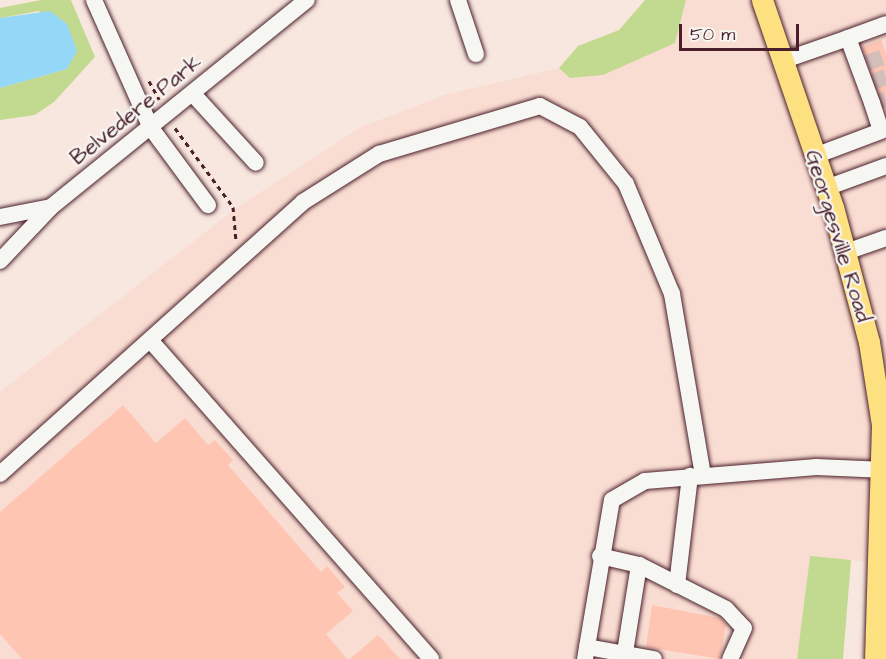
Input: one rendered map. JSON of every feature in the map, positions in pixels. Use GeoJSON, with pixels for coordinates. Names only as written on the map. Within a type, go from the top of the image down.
{"type":"FeatureCollection","features":[{"type":"Feature","properties":{"kind":"main road","name":"Georgesville Road"},"geometry":{"type":"LineString","coordinates":[[762,0],[846,252],[882,425],[884,545],[875,659]]}},
{"type":"Feature","properties":{"kind":"street"},"geometry":{"type":"LineString","coordinates":[[94,0],[151,128],[208,205]]}},
{"type":"Feature","properties":{"kind":"street","name":"Belvedere Park"},"geometry":{"type":"LineString","coordinates":[[0,261],[51,207],[307,0]]}},
{"type":"Feature","properties":{"kind":"street"},"geometry":{"type":"LineString","coordinates":[[458,0],[476,54]]}},
{"type":"Feature","properties":{"kind":"street"},"geometry":{"type":"LineString","coordinates":[[782,62],[886,24]]}},
{"type":"Feature","properties":{"kind":"street"},"geometry":{"type":"LineString","coordinates":[[815,156],[884,130],[862,64],[848,38]]}},
{"type":"Feature","properties":{"kind":"street"},"geometry":{"type":"LineString","coordinates":[[193,93],[256,163]]}},
{"type":"Feature","properties":{"kind":"street"},"geometry":{"type":"LineString","coordinates":[[0,474],[243,253],[303,202],[379,154],[540,106],[580,127],[627,184],[672,294],[696,476],[677,585]]}},
{"type":"Feature","properties":{"kind":"street"},"geometry":{"type":"LineString","coordinates":[[826,188],[886,166]]}},
{"type":"Feature","properties":{"kind":"street"},"geometry":{"type":"LineString","coordinates":[[0,217],[51,207]]}},
{"type":"Feature","properties":{"kind":"street"},"geometry":{"type":"LineString","coordinates":[[846,252],[886,238]]}},
{"type":"Feature","properties":{"kind":"street"},"geometry":{"type":"LineString","coordinates":[[150,340],[431,659]]}},
{"type":"Feature","properties":{"kind":"street"},"geometry":{"type":"LineString","coordinates":[[654,659],[586,653],[600,556],[612,501],[645,481],[816,467],[884,470]]}},
{"type":"Feature","properties":{"kind":"street"},"geometry":{"type":"LineString","coordinates":[[600,556],[639,565],[726,609],[744,628],[730,659]]}},
{"type":"Feature","properties":{"kind":"street"},"geometry":{"type":"LineString","coordinates":[[625,656],[639,565]]}},
{"type":"Feature","properties":{"kind":"path"},"geometry":{"type":"LineString","coordinates":[[145,73],[167,115],[233,207],[243,253]]}},
{"type":"Feature","properties":{"kind":"shaded area"},"geometry":{"type":"Polygon","coordinates":[[[686,0],[886,0],[886,563],[810,557],[797,659],[0,659],[0,392],[235,209],[359,128],[444,95],[559,68],[570,78],[675,43],[686,0]]]}},
{"type":"Feature","properties":{"kind":"green space"},"geometry":{"type":"Polygon","coordinates":[[[41,0],[71,0],[95,57],[54,102],[35,115],[0,120],[0,88],[67,69],[39,11],[0,18],[0,8],[41,0]]]}},
{"type":"Feature","properties":{"kind":"green space"},"geometry":{"type":"Polygon","coordinates":[[[645,0],[686,0],[675,43],[603,75],[570,78],[559,68],[578,46],[619,30],[645,0]]]}},
{"type":"Feature","properties":{"kind":"green space"},"geometry":{"type":"Polygon","coordinates":[[[810,556],[851,560],[843,659],[797,659],[810,556]]]}},
{"type":"Feature","properties":{"kind":"water"},"geometry":{"type":"Polygon","coordinates":[[[50,11],[67,24],[77,51],[67,69],[0,88],[0,18],[50,11]]]}},
{"type":"Feature","properties":{"kind":"building"},"geometry":{"type":"Polygon","coordinates":[[[881,40],[886,54],[886,112],[862,47],[881,40]]]}},
{"type":"Feature","properties":{"kind":"building"},"geometry":{"type":"Polygon","coordinates":[[[123,405],[156,443],[185,418],[208,445],[215,440],[233,460],[228,465],[321,572],[327,566],[345,587],[337,593],[353,611],[326,634],[347,659],[22,659],[0,634],[0,512],[123,405]]]}},
{"type":"Feature","properties":{"kind":"building"},"geometry":{"type":"Polygon","coordinates":[[[652,605],[720,618],[726,624],[720,659],[646,647],[652,605]]]}},
{"type":"Feature","properties":{"kind":"building"},"geometry":{"type":"Polygon","coordinates":[[[378,635],[400,659],[350,659],[378,635]]]}},
{"type":"Feature","properties":{"kind":"tunnel"},"geometry":{"type":"LineString","coordinates":[[867,63],[886,56]]}},
{"type":"Feature","properties":{"kind":"tunnel"},"geometry":{"type":"LineString","coordinates":[[873,82],[886,77]]}},
{"type":"Feature","properties":{"kind":"tunnel"},"geometry":{"type":"LineString","coordinates":[[879,101],[886,99]]}}]}
